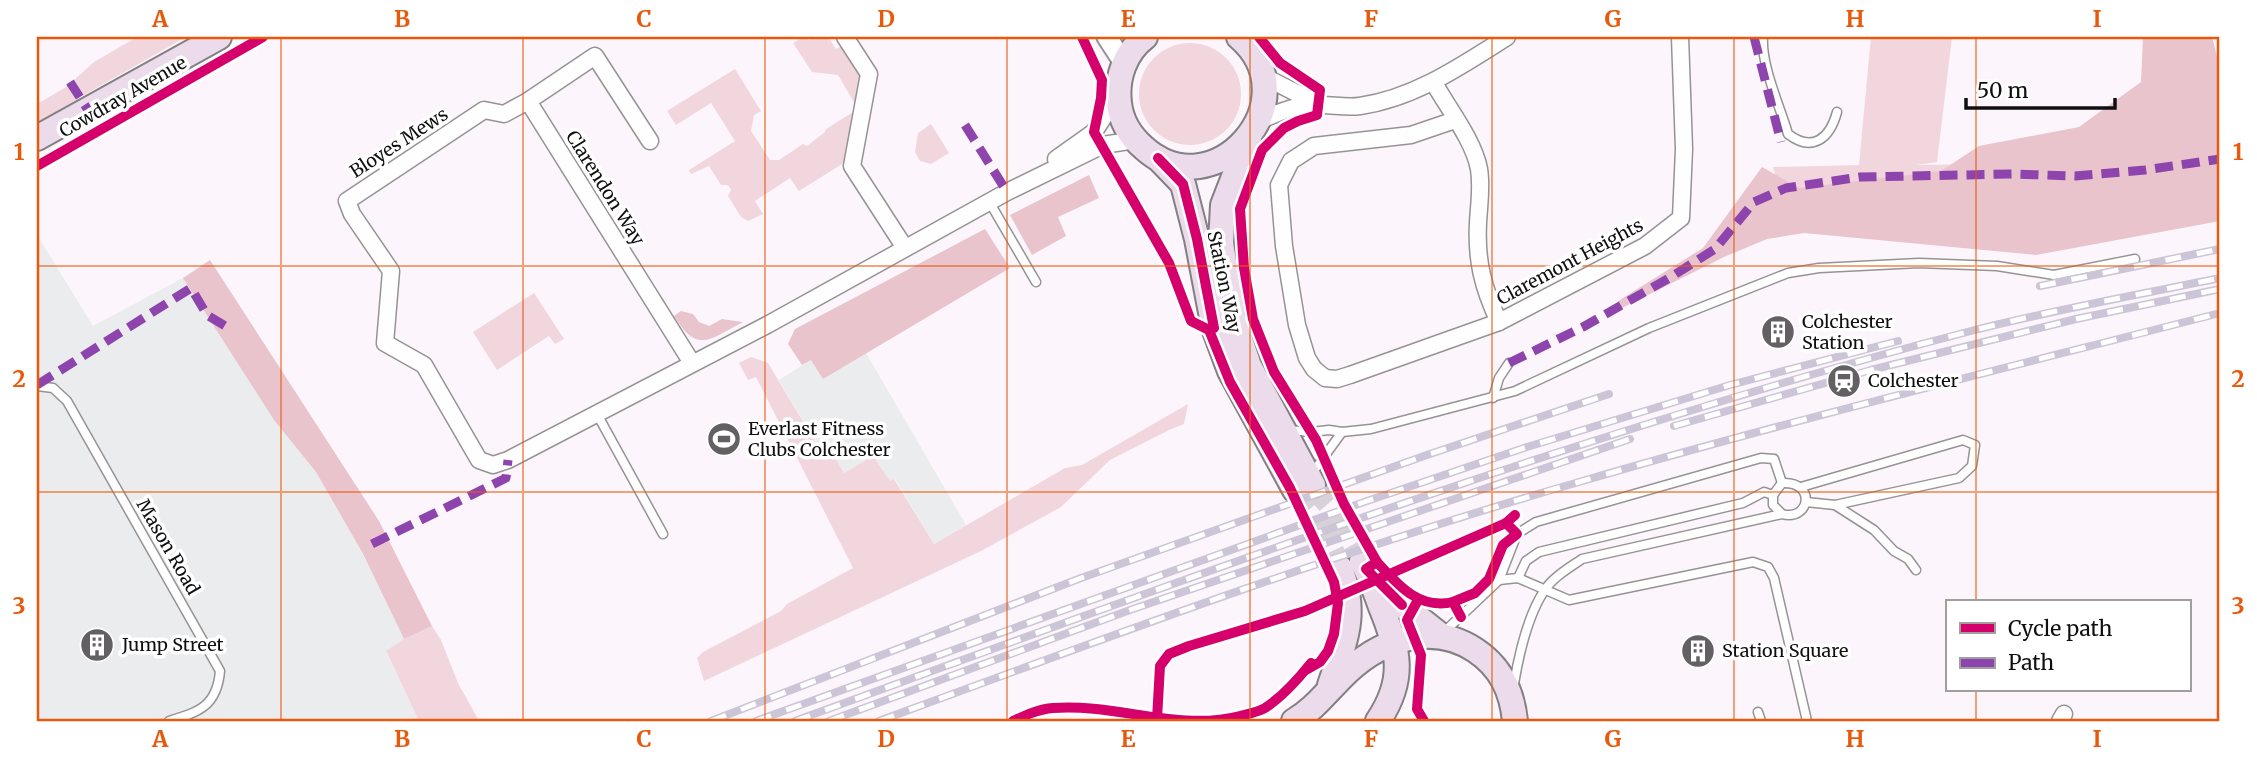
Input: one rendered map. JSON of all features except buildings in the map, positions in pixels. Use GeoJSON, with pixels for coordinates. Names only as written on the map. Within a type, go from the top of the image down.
{"type":"FeatureCollection","features":[{"type":"Feature","properties":{"kind":"main road","name":"Cowdray Avenue"},"geometry":{"type":"LineString","coordinates":[[37,138],[219,37]]}},
{"type":"Feature","properties":{"kind":"main road"},"geometry":{"type":"LineString","coordinates":[[1135,140],[1123,121],[1118,95],[1124,63],[1133,48],[1145,37]]}},
{"type":"Feature","properties":{"kind":"main road"},"geometry":{"type":"LineString","coordinates":[[1239,37],[1250,48],[1263,76]]}},
{"type":"Feature","properties":{"kind":"main road","name":"Station Way"},"geometry":{"type":"LineString","coordinates":[[1263,76],[1264,100],[1223,205],[1221,243],[1237,333],[1249,366],[1282,429],[1305,483]]}},
{"type":"Feature","properties":{"kind":"main road"},"geometry":{"type":"LineString","coordinates":[[1158,158],[1174,164],[1203,165],[1216,162],[1234,152],[1254,129]]}},
{"type":"Feature","properties":{"kind":"main road","name":"Station Way"},"geometry":{"type":"LineString","coordinates":[[1135,140],[1158,158],[1183,184],[1197,239],[1214,328],[1230,371],[1305,483]]}},
{"type":"Feature","properties":{"kind":"main road"},"geometry":{"type":"LineString","coordinates":[[1356,566],[1440,635],[1466,644],[1493,664],[1502,676],[1514,713]]}},
{"type":"Feature","properties":{"kind":"main road"},"geometry":{"type":"LineString","coordinates":[[1356,566],[1405,640],[1396,686],[1378,721]]}},
{"type":"Feature","properties":{"kind":"main road"},"geometry":{"type":"LineString","coordinates":[[1319,721],[1344,646],[1356,566]]}},
{"type":"Feature","properties":{"kind":"main road"},"geometry":{"type":"LineString","coordinates":[[1294,721],[1326,695],[1355,665],[1380,648],[1405,640],[1440,635]]}},
{"type":"Feature","properties":{"kind":"street"},"geometry":{"type":"LineString","coordinates":[[845,37],[869,74],[852,166],[905,248]]}},
{"type":"Feature","properties":{"kind":"street"},"geometry":{"type":"LineString","coordinates":[[1107,37],[1124,63]]}},
{"type":"Feature","properties":{"kind":"street"},"geometry":{"type":"LineString","coordinates":[[1254,129],[1279,112],[1318,104],[1359,106],[1434,83],[1507,37]]}},
{"type":"Feature","properties":{"kind":"street","name":"Claremont Heights"},"geometry":{"type":"LineString","coordinates":[[1454,120],[1410,135],[1314,146],[1291,161],[1279,185],[1284,246],[1297,324],[1307,358],[1314,369],[1325,378],[1337,379],[1499,322],[1645,246],[1681,218],[1684,149],[1680,37]]}},
{"type":"Feature","properties":{"kind":"street"},"geometry":{"type":"LineString","coordinates":[[528,101],[596,56],[650,141]]}},
{"type":"Feature","properties":{"kind":"street"},"geometry":{"type":"LineString","coordinates":[[1263,76],[1318,104]]}},
{"type":"Feature","properties":{"kind":"street","name":"Claremont Heights"},"geometry":{"type":"LineString","coordinates":[[1434,83],[1469,143],[1478,166],[1481,188],[1478,255],[1484,289],[1499,322]]}},
{"type":"Feature","properties":{"kind":"street"},"geometry":{"type":"LineString","coordinates":[[597,414],[1007,192],[1094,132],[1118,95]]}},
{"type":"Feature","properties":{"kind":"street","name":"Clarendon Way"},"geometry":{"type":"LineString","coordinates":[[528,101],[692,363]]}},
{"type":"Feature","properties":{"kind":"street","name":"Bloyes Mews"},"geometry":{"type":"LineString","coordinates":[[528,101],[504,114],[484,110],[348,201],[352,214],[391,271],[385,344],[424,365],[479,460],[493,465],[508,460],[597,414]]}},
{"type":"Feature","properties":{"kind":"street"},"geometry":{"type":"LineString","coordinates":[[1007,192],[1103,145],[1135,140]]}},
{"type":"Feature","properties":{"kind":"lane"},"geometry":{"type":"LineString","coordinates":[[1763,37],[1768,70],[1788,134],[1796,140],[1810,144],[1824,137],[1834,123],[1837,112]]}},
{"type":"Feature","properties":{"kind":"lane"},"geometry":{"type":"LineString","coordinates":[[990,202],[1036,282]]}},
{"type":"Feature","properties":{"kind":"lane"},"geometry":{"type":"LineString","coordinates":[[1282,429],[1311,432],[1371,429],[1493,398],[1525,387],[1649,328],[1788,273],[1819,268],[1919,263],[1997,266],[2054,275],[2135,259]]}},
{"type":"Feature","properties":{"kind":"lane"},"geometry":{"type":"LineString","coordinates":[[1493,398],[1499,378],[1509,363]]}},
{"type":"Feature","properties":{"kind":"lane","name":"Mason Road"},"geometry":{"type":"LineString","coordinates":[[37,386],[52,388],[67,401],[219,671],[219,682],[213,697],[198,713],[169,721]]}},
{"type":"Feature","properties":{"kind":"lane"},"geometry":{"type":"LineString","coordinates":[[597,414],[663,534]]}},
{"type":"Feature","properties":{"kind":"lane"},"geometry":{"type":"LineString","coordinates":[[1305,483],[1342,432]]}},
{"type":"Feature","properties":{"kind":"lane"},"geometry":{"type":"LineString","coordinates":[[1801,487],[1963,440],[1975,445],[1972,466],[1959,478],[1835,505],[1806,502]]}},
{"type":"Feature","properties":{"kind":"lane"},"geometry":{"type":"LineString","coordinates":[[1440,635],[1499,580],[1517,534],[1536,522],[1761,458],[1774,459],[1782,483]]}},
{"type":"Feature","properties":{"kind":"lane"},"geometry":{"type":"LineString","coordinates":[[1793,482],[1801,487],[1806,502],[1798,513],[1789,516],[1782,514],[1773,505],[1773,495],[1782,483],[1793,482]]}},
{"type":"Feature","properties":{"kind":"lane"},"geometry":{"type":"LineString","coordinates":[[1518,578],[1525,561],[1539,552],[1743,503],[1764,492],[1773,495]]}},
{"type":"Feature","properties":{"kind":"lane"},"geometry":{"type":"LineString","coordinates":[[1835,505],[1874,530],[1894,551],[1908,559],[1916,570]]}},
{"type":"Feature","properties":{"kind":"lane"},"geometry":{"type":"LineString","coordinates":[[1514,713],[1513,687],[1519,656],[1532,616],[1545,590],[1562,572],[1582,559],[1782,514]]}},
{"type":"Feature","properties":{"kind":"lane"},"geometry":{"type":"LineString","coordinates":[[1499,580],[1518,578],[1569,600],[1753,562],[1768,567],[1774,578],[1807,721]]}},
{"type":"Feature","properties":{"kind":"lane"},"geometry":{"type":"LineString","coordinates":[[1758,712],[1760,721]]}},
{"type":"Feature","properties":{"kind":"shaded area"},"geometry":{"type":"Polygon","coordinates":[[[137,37],[186,37],[84,95],[74,80],[94,62],[137,37]]]}},
{"type":"Feature","properties":{"kind":"shaded area"},"geometry":{"type":"Polygon","coordinates":[[[804,37],[809,40],[828,37],[836,49],[842,46],[860,76],[846,157],[842,164],[799,191],[790,178],[755,201],[763,214],[748,221],[741,217],[728,196],[731,190],[728,185],[721,185],[709,166],[691,174],[689,170],[735,141],[711,103],[676,125],[667,111],[735,69],[761,111],[754,115],[751,131],[770,160],[779,160],[803,144],[807,146],[826,129],[853,112],[855,104],[838,75],[812,72],[793,43],[804,37]]]}},
{"type":"Feature","properties":{"kind":"shaded area"},"geometry":{"type":"Polygon","coordinates":[[[1871,37],[1952,37],[1937,162],[1916,165],[2220,161],[1784,209],[1773,167],[1859,165],[1871,37]]]}},
{"type":"Feature","properties":{"kind":"shaded area"},"geometry":{"type":"Polygon","coordinates":[[[2143,37],[2212,37],[2220,68],[2220,221],[2036,255],[1804,233],[1767,239],[1724,257],[1622,308],[1618,301],[1703,248],[1762,167],[1799,188],[1941,171],[1979,146],[2079,127],[2141,82],[2143,37]]]}},
{"type":"Feature","properties":{"kind":"shaded area"},"geometry":{"type":"Polygon","coordinates":[[[1190,43],[1219,51],[1233,65],[1241,94],[1233,123],[1219,137],[1190,145],[1161,137],[1147,123],[1139,94],[1147,65],[1161,51],[1190,43]]]}},
{"type":"Feature","properties":{"kind":"shaded area"},"geometry":{"type":"Polygon","coordinates":[[[68,86],[76,100],[37,123],[37,104],[68,86]]]}},
{"type":"Feature","properties":{"kind":"shaded area"},"geometry":{"type":"Polygon","coordinates":[[[931,124],[949,153],[931,164],[920,161],[915,152],[918,133],[931,124]]]}},
{"type":"Feature","properties":{"kind":"shaded area"},"geometry":{"type":"Polygon","coordinates":[[[1089,175],[1099,198],[1058,217],[1066,236],[1032,255],[1010,215],[1089,175]]]}},
{"type":"Feature","properties":{"kind":"shaded area"},"geometry":{"type":"Polygon","coordinates":[[[985,229],[1010,268],[823,379],[811,360],[802,365],[788,344],[795,329],[985,229]]]}},
{"type":"Feature","properties":{"kind":"shaded area"},"geometry":{"type":"Polygon","coordinates":[[[37,235],[93,326],[183,278],[274,420],[316,472],[362,553],[404,639],[386,652],[419,721],[37,721],[37,235]]]}},
{"type":"Feature","properties":{"kind":"shaded area"},"geometry":{"type":"Polygon","coordinates":[[[210,260],[379,521],[432,626],[404,639],[363,554],[316,472],[274,420],[183,278],[210,260]]]}},
{"type":"Feature","properties":{"kind":"shaded area"},"geometry":{"type":"Polygon","coordinates":[[[534,293],[564,339],[555,344],[549,336],[497,370],[473,332],[534,293]]]}},
{"type":"Feature","properties":{"kind":"shaded area"},"geometry":{"type":"Polygon","coordinates":[[[681,311],[693,314],[699,322],[709,326],[722,319],[743,322],[713,338],[698,340],[690,336],[674,316],[681,311]]]}},
{"type":"Feature","properties":{"kind":"shaded area"},"geometry":{"type":"Polygon","coordinates":[[[866,353],[966,525],[934,544],[895,479],[890,481],[873,456],[844,473],[832,452],[817,445],[779,380],[811,360],[824,378],[866,353]]]}},
{"type":"Feature","properties":{"kind":"shaded area"},"geometry":{"type":"Polygon","coordinates":[[[751,357],[768,363],[817,445],[832,452],[844,473],[873,456],[890,481],[894,479],[934,544],[1065,468],[1082,465],[1188,404],[1184,424],[1110,460],[1061,507],[981,551],[704,681],[697,658],[703,652],[781,611],[787,604],[853,568],[756,377],[748,380],[739,363],[751,357]]]}},
{"type":"Feature","properties":{"kind":"shaded area"},"geometry":{"type":"Polygon","coordinates":[[[432,626],[479,721],[419,721],[386,651],[432,626]]]}},
{"type":"Feature","properties":{"kind":"tunnel"},"geometry":{"type":"LineString","coordinates":[[1313,485],[1333,508],[1362,561]]}},
{"type":"Feature","properties":{"kind":"tunnel"},"geometry":{"type":"LineString","coordinates":[[1295,490],[1315,515],[1340,568]]}},
{"type":"Feature","properties":{"kind":"railway"},"geometry":{"type":"LineString","coordinates":[[2040,286],[2220,249]]}},
{"type":"Feature","properties":{"kind":"railway"},"geometry":{"type":"LineString","coordinates":[[795,721],[1378,512],[1673,416],[1971,331],[2064,309],[2220,278]]}},
{"type":"Feature","properties":{"kind":"railway"},"geometry":{"type":"LineString","coordinates":[[1674,426],[1871,370],[2076,319],[2220,289]]}},
{"type":"Feature","properties":{"kind":"railway"},"geometry":{"type":"LineString","coordinates":[[879,721],[1227,595],[1490,508],[1738,437],[2220,313]]}},
{"type":"Feature","properties":{"kind":"railway"},"geometry":{"type":"LineString","coordinates":[[756,721],[1364,502],[1527,447],[1730,385],[1898,341]]}},
{"type":"Feature","properties":{"kind":"railway"},"geometry":{"type":"LineString","coordinates":[[711,721],[1081,578],[1424,456],[1609,394]]}},
{"type":"Feature","properties":{"kind":"railway"},"geometry":{"type":"LineString","coordinates":[[829,721],[1130,610],[1630,439]]}},
{"type":"Feature","properties":{"kind":"marked path"},"geometry":{"type":"LineString","coordinates":[[1754,37],[1781,142]]}},
{"type":"Feature","properties":{"kind":"marked path"},"geometry":{"type":"LineString","coordinates":[[70,82],[88,110]]}},
{"type":"Feature","properties":{"kind":"marked path"},"geometry":{"type":"LineString","coordinates":[[965,125],[1007,192]]}},
{"type":"Feature","properties":{"kind":"marked path"},"geometry":{"type":"LineString","coordinates":[[1509,363],[1583,327],[1671,277],[1715,249],[1754,202],[1786,188],[1860,177],[2012,174],[2075,176],[2145,170],[2220,159]]}},
{"type":"Feature","properties":{"kind":"marked path"},"geometry":{"type":"LineString","coordinates":[[37,385],[191,288],[207,315],[232,330]]}},
{"type":"Feature","properties":{"kind":"marked path"},"geometry":{"type":"LineString","coordinates":[[372,544],[506,478],[508,460]]}},
{"type":"Feature","properties":{"kind":"cycle path"},"geometry":{"type":"LineString","coordinates":[[37,166],[263,37]]}},
{"type":"Feature","properties":{"kind":"cycle path"},"geometry":{"type":"LineString","coordinates":[[1082,37],[1102,80],[1094,132],[1169,263],[1191,321],[1209,330],[1230,382],[1290,488],[1334,582],[1338,603],[1334,634],[1328,651],[1320,662],[1306,670]]}},
{"type":"Feature","properties":{"kind":"cycle path"},"geometry":{"type":"LineString","coordinates":[[1259,37],[1280,63],[1320,90],[1317,115],[1284,128],[1262,150],[1240,209],[1244,268],[1253,319],[1274,372],[1316,440],[1344,504],[1377,562]]}},
{"type":"Feature","properties":{"kind":"cycle path"},"geometry":{"type":"LineString","coordinates":[[1158,158],[1183,184],[1197,239],[1214,328]]}},
{"type":"Feature","properties":{"kind":"cycle path"},"geometry":{"type":"LineString","coordinates":[[1157,719],[1160,666],[1169,654],[1305,611],[1506,523],[1515,515]]}},
{"type":"Feature","properties":{"kind":"cycle path"},"geometry":{"type":"LineString","coordinates":[[1453,602],[1475,593],[1489,579],[1503,545],[1517,534],[1506,523]]}},
{"type":"Feature","properties":{"kind":"cycle path"},"geometry":{"type":"LineString","coordinates":[[1402,605],[1366,569],[1377,562],[1410,594],[1430,602],[1453,602],[1461,617]]}},
{"type":"Feature","properties":{"kind":"cycle path"},"geometry":{"type":"LineString","coordinates":[[1418,600],[1407,620],[1421,655],[1417,709],[1424,721]]}},
{"type":"Feature","properties":{"kind":"cycle path"},"geometry":{"type":"LineString","coordinates":[[1013,721],[1053,708],[1100,709],[1193,721],[1240,716],[1259,711],[1271,704],[1311,663]]}},
{"type":"Feature","properties":{"kind":"place","name":"Colchester Station"},"geometry":{"type":"Point","coordinates":[1778,332]}},
{"type":"Feature","properties":{"kind":"place","name":"Colchester"},"geometry":{"type":"Point","coordinates":[1844,381]}},
{"type":"Feature","properties":{"kind":"place","name":"Everlast Fitness Clubs Colchester"},"geometry":{"type":"Point","coordinates":[724,439]}},
{"type":"Feature","properties":{"kind":"place","name":"Jump Street"},"geometry":{"type":"Point","coordinates":[97,645]}},
{"type":"Feature","properties":{"kind":"place","name":"Station Square"},"geometry":{"type":"Point","coordinates":[1698,651]}}]}
